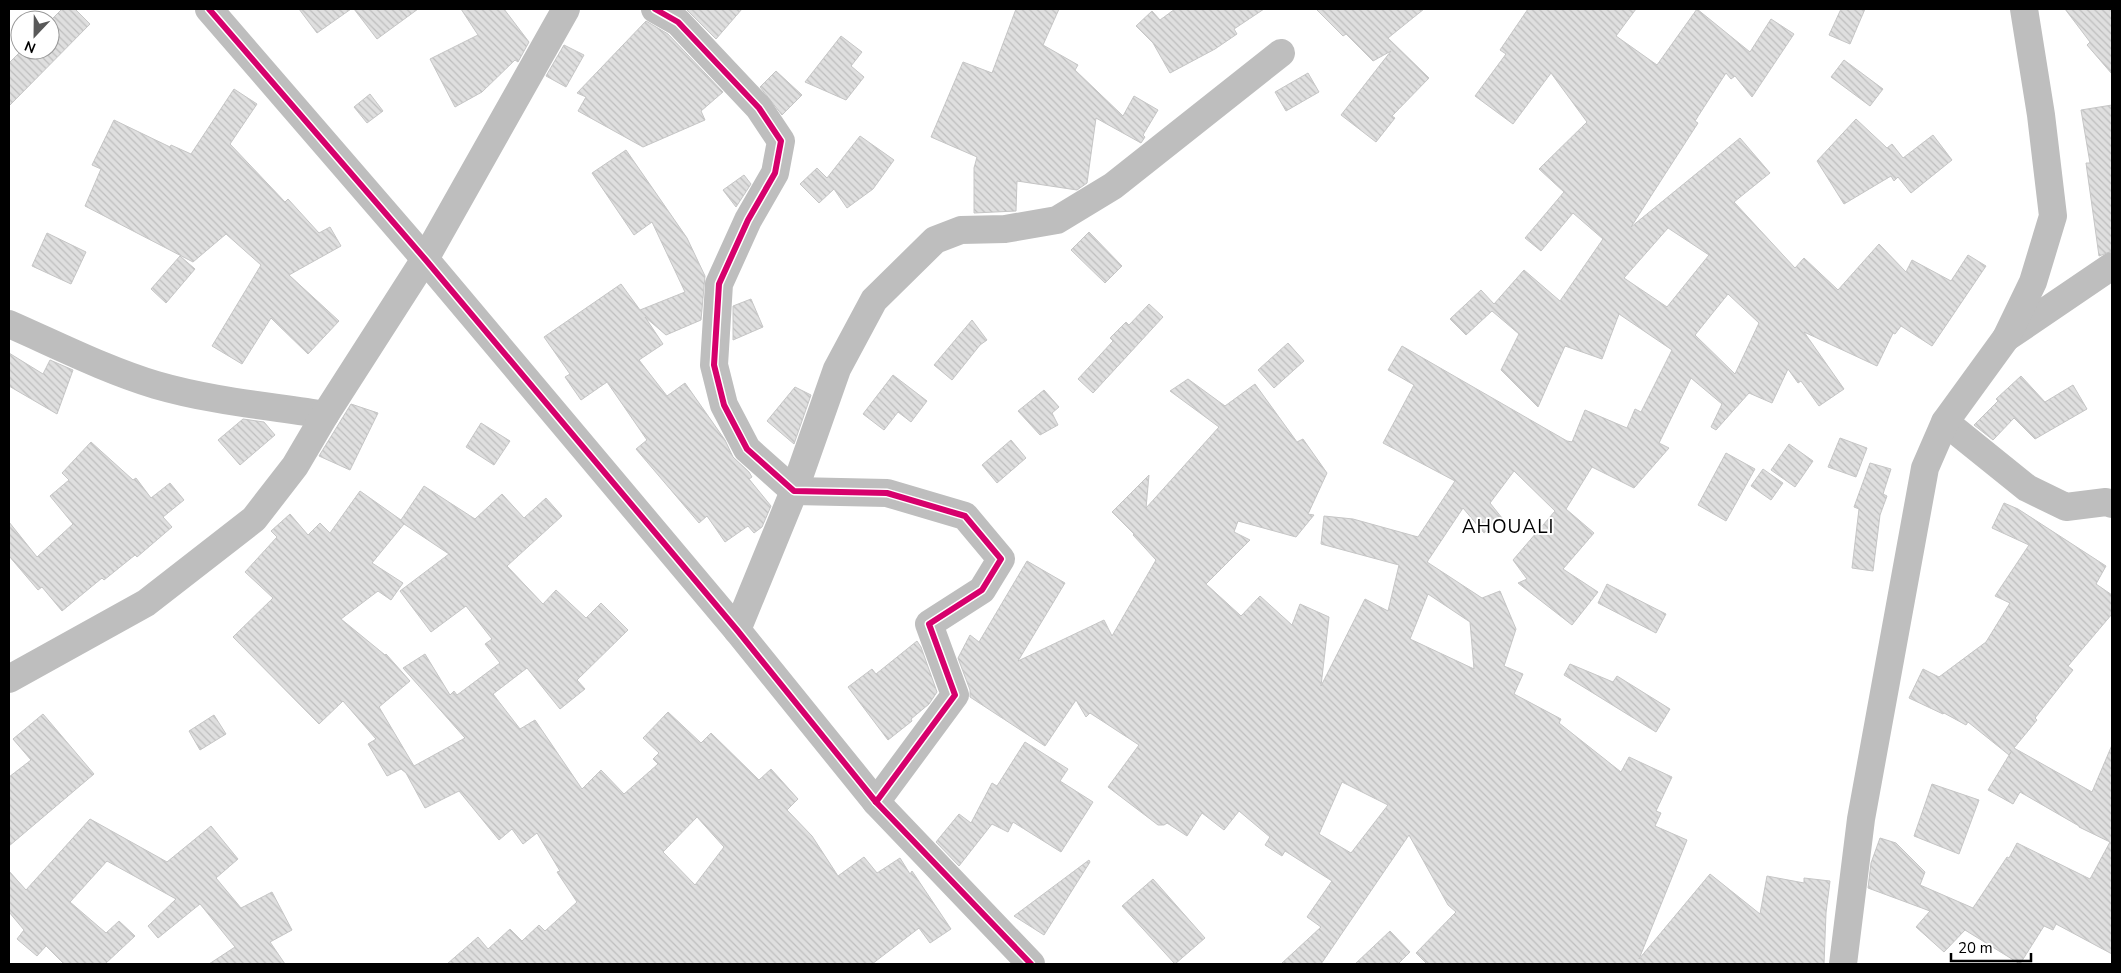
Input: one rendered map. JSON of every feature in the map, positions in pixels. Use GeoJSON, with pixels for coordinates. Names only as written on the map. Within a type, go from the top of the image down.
{"type":"FeatureCollection","features":[{"type":"Feature","properties":{"kind":"street"},"geometry":{"type":"LineString","coordinates":[[209,9],[425,259],[737,630],[876,802],[1031,964]]}},
{"type":"Feature","properties":{"kind":"street"},"geometry":{"type":"LineString","coordinates":[[9,679],[146,603],[254,519],[295,466],[325,415],[425,259],[566,9]]}},
{"type":"Feature","properties":{"kind":"street"},"geometry":{"type":"LineString","coordinates":[[655,9],[678,22],[759,108],[781,141],[775,172],[748,220],[719,284],[714,365],[724,405],[747,449],[794,491],[887,493],[965,516],[1001,559],[982,590],[929,624],[955,695],[876,802]]}},
{"type":"Feature","properties":{"kind":"street"},"geometry":{"type":"LineString","coordinates":[[1843,964],[1861,819],[1925,468],[1945,422],[2006,338],[2033,282],[2053,216],[2041,115],[2024,9]]}},
{"type":"Feature","properties":{"kind":"street"},"geometry":{"type":"LineString","coordinates":[[737,630],[794,491],[837,369],[874,300],[935,240],[961,230],[1005,229],[1057,220],[1113,186],[1281,54]]}},
{"type":"Feature","properties":{"kind":"street"},"geometry":{"type":"LineString","coordinates":[[2006,338],[2112,266]]}},
{"type":"Feature","properties":{"kind":"street"},"geometry":{"type":"LineString","coordinates":[[9,324],[129,376],[155,385],[184,392],[325,415]]}},
{"type":"Feature","properties":{"kind":"street"},"geometry":{"type":"LineString","coordinates":[[1945,422],[2027,488],[2066,508],[2106,502],[2112,504]]}},
{"type":"Feature","properties":{"kind":"building"},"geometry":{"type":"Polygon","coordinates":[[[62,9],[75,9],[90,24],[60,54],[60,11],[62,9]]]}},
{"type":"Feature","properties":{"kind":"building"},"geometry":{"type":"Polygon","coordinates":[[[299,9],[351,9],[317,33],[299,9]]]}},
{"type":"Feature","properties":{"kind":"building"},"geometry":{"type":"Polygon","coordinates":[[[354,9],[418,9],[377,39],[354,9]]]}},
{"type":"Feature","properties":{"kind":"building"},"geometry":{"type":"Polygon","coordinates":[[[461,9],[504,9],[529,42],[518,62],[515,60],[482,92],[455,107],[430,59],[478,35],[461,9]]]}},
{"type":"Feature","properties":{"kind":"building"},"geometry":{"type":"Polygon","coordinates":[[[686,9],[742,9],[716,39],[686,9]]]}},
{"type":"Feature","properties":{"kind":"building"},"geometry":{"type":"Polygon","coordinates":[[[1016,9],[1059,9],[1043,45],[1078,65],[1075,70],[1123,116],[1134,96],[1158,110],[1143,135],[1145,137],[1141,143],[1096,118],[1087,183],[1077,190],[1017,181],[1016,211],[974,213],[974,168],[977,157],[931,137],[963,62],[992,73],[1016,9]]]}},
{"type":"Feature","properties":{"kind":"building"},"geometry":{"type":"Polygon","coordinates":[[[1175,9],[1264,9],[1234,29],[1237,34],[1215,49],[1170,73],[1153,43],[1136,26],[1152,11],[1160,20],[1175,9]]]}},
{"type":"Feature","properties":{"kind":"building"},"geometry":{"type":"Polygon","coordinates":[[[1316,9],[1424,9],[1388,38],[1429,78],[1392,116],[1395,118],[1376,142],[1341,115],[1391,51],[1373,61],[1346,34],[1343,36],[1316,9]]]}},
{"type":"Feature","properties":{"kind":"building"},"geometry":{"type":"Polygon","coordinates":[[[1528,9],[1636,9],[1616,36],[1657,65],[1697,9],[1750,52],[1771,19],[1794,34],[1752,97],[1735,76],[1731,79],[1726,73],[1695,121],[1698,123],[1631,227],[1740,138],[1770,173],[1734,202],[1795,268],[1804,258],[1838,290],[1879,244],[1906,272],[1912,260],[1951,281],[1968,255],[1986,266],[1932,346],[1901,326],[1895,334],[1893,333],[1877,366],[1804,332],[1844,389],[1819,406],[1801,381],[1798,383],[1788,369],[1772,403],[1749,393],[1716,430],[1711,427],[1722,404],[1691,378],[1659,443],[1669,448],[1634,488],[1592,467],[1566,509],[1594,533],[1563,569],[1598,592],[1572,625],[1518,583],[1527,579],[1513,560],[1555,511],[1514,471],[1490,503],[1502,518],[1484,533],[1463,508],[1427,562],[1482,598],[1500,591],[1516,629],[1504,666],[1523,674],[1514,694],[1561,719],[1559,723],[1621,772],[1629,757],[1672,777],[1656,811],[1661,813],[1655,826],[1687,840],[1639,959],[1710,874],[1760,914],[1767,876],[1804,883],[1804,878],[1830,881],[1826,913],[1824,964],[1427,964],[1416,953],[1456,912],[1448,905],[1409,835],[1321,964],[1281,964],[1321,927],[1307,917],[1332,881],[1285,851],[1282,856],[1265,845],[1270,837],[1239,811],[1224,830],[1202,813],[1187,836],[1167,823],[1158,825],[1108,787],[1139,745],[1090,713],[1086,717],[1076,700],[1045,746],[970,697],[970,690],[958,658],[970,635],[979,642],[1027,561],[1065,583],[1018,661],[1104,620],[1112,636],[1156,560],[1112,512],[1149,475],[1146,508],[1219,427],[1170,391],[1188,379],[1225,406],[1255,384],[1297,442],[1303,439],[1327,473],[1308,514],[1314,515],[1296,537],[1238,521],[1234,532],[1250,540],[1206,584],[1241,616],[1260,596],[1292,625],[1300,604],[1329,617],[1321,686],[1365,599],[1388,611],[1399,565],[1321,544],[1324,516],[1353,519],[1418,537],[1455,481],[1383,443],[1414,385],[1388,370],[1402,346],[1567,441],[1572,442],[1585,410],[1627,428],[1635,409],[1641,412],[1672,350],[1619,314],[1602,359],[1565,346],[1538,407],[1501,370],[1519,334],[1492,311],[1466,335],[1450,319],[1481,290],[1494,304],[1524,270],[1560,301],[1603,239],[1573,213],[1541,251],[1525,238],[1564,192],[1539,169],[1587,122],[1551,73],[1513,124],[1475,96],[1506,54],[1500,50],[1528,9]],[[1668,228],[1624,278],[1667,307],[1709,255],[1668,228]],[[1728,294],[1695,335],[1735,374],[1759,323],[1728,294]],[[1428,594],[1410,639],[1474,669],[1470,622],[1428,594]],[[1342,782],[1319,834],[1351,853],[1388,805],[1342,782]]]}},
{"type":"Feature","properties":{"kind":"building"},"geometry":{"type":"Polygon","coordinates":[[[1841,9],[1865,9],[1850,44],[1829,35],[1841,9]]]}},
{"type":"Feature","properties":{"kind":"building"},"geometry":{"type":"Polygon","coordinates":[[[2065,9],[2112,9],[2112,74],[2087,45],[2090,42],[2065,9]]]}},
{"type":"Feature","properties":{"kind":"building"},"geometry":{"type":"Polygon","coordinates":[[[646,21],[668,34],[723,92],[701,111],[705,120],[643,147],[578,111],[586,97],[577,93],[646,21]]]}},
{"type":"Feature","properties":{"kind":"building"},"geometry":{"type":"Polygon","coordinates":[[[841,36],[862,52],[851,66],[864,77],[846,100],[805,82],[841,36]]]}},
{"type":"Feature","properties":{"kind":"building"},"geometry":{"type":"Polygon","coordinates":[[[564,45],[584,55],[566,87],[546,76],[564,45]]]}},
{"type":"Feature","properties":{"kind":"building"},"geometry":{"type":"Polygon","coordinates":[[[12,60],[54,60],[9,106],[9,63],[12,60]]]}},
{"type":"Feature","properties":{"kind":"building"},"geometry":{"type":"Polygon","coordinates":[[[1844,60],[1883,89],[1870,106],[1831,77],[1844,60]]]}},
{"type":"Feature","properties":{"kind":"building"},"geometry":{"type":"Polygon","coordinates":[[[776,71],[802,95],[782,115],[760,87],[776,71]]]}},
{"type":"Feature","properties":{"kind":"building"},"geometry":{"type":"Polygon","coordinates":[[[1308,73],[1319,92],[1286,111],[1275,92],[1308,73]]]}},
{"type":"Feature","properties":{"kind":"building"},"geometry":{"type":"Polygon","coordinates":[[[234,89],[257,104],[230,144],[285,202],[288,199],[319,233],[330,227],[341,246],[289,275],[339,321],[308,354],[271,318],[242,364],[212,346],[261,265],[226,234],[193,262],[85,206],[101,169],[92,165],[114,120],[170,147],[171,145],[191,154],[234,89]]]}},
{"type":"Feature","properties":{"kind":"building"},"geometry":{"type":"Polygon","coordinates":[[[370,94],[383,111],[367,123],[354,107],[370,94]]]}},
{"type":"Feature","properties":{"kind":"building"},"geometry":{"type":"Polygon","coordinates":[[[2112,105],[2112,251],[2099,256],[2086,163],[2090,163],[2081,110],[2112,105]]]}},
{"type":"Feature","properties":{"kind":"building"},"geometry":{"type":"Polygon","coordinates":[[[1856,119],[1887,148],[1892,144],[1903,158],[1933,135],[1952,160],[1911,193],[1898,177],[1894,181],[1891,176],[1844,204],[1817,161],[1856,119]]]}},
{"type":"Feature","properties":{"kind":"building"},"geometry":{"type":"Polygon","coordinates":[[[860,136],[894,160],[873,189],[847,208],[834,189],[819,203],[800,184],[817,168],[827,178],[860,136]]]}},
{"type":"Feature","properties":{"kind":"building"},"geometry":{"type":"Polygon","coordinates":[[[626,150],[687,238],[705,276],[701,320],[666,335],[645,317],[663,344],[639,360],[667,396],[685,383],[725,440],[733,457],[749,472],[752,477],[749,479],[771,506],[762,527],[754,533],[748,526],[725,542],[707,516],[699,523],[636,449],[647,440],[607,382],[581,400],[565,377],[570,374],[544,337],[621,284],[640,310],[685,292],[652,222],[634,235],[592,173],[626,150]]]}},
{"type":"Feature","properties":{"kind":"building"},"geometry":{"type":"Polygon","coordinates":[[[744,175],[751,184],[736,207],[723,190],[744,175]]]}},
{"type":"Feature","properties":{"kind":"building"},"geometry":{"type":"Polygon","coordinates":[[[1089,232],[1122,266],[1105,283],[1071,250],[1089,232]]]}},
{"type":"Feature","properties":{"kind":"building"},"geometry":{"type":"Polygon","coordinates":[[[47,233],[86,252],[71,284],[32,266],[47,233]]]}},
{"type":"Feature","properties":{"kind":"building"},"geometry":{"type":"Polygon","coordinates":[[[180,256],[195,269],[166,303],[151,289],[180,256]]]}},
{"type":"Feature","properties":{"kind":"building"},"geometry":{"type":"Polygon","coordinates":[[[751,299],[763,327],[733,340],[733,306],[751,299]]]}},
{"type":"Feature","properties":{"kind":"building"},"geometry":{"type":"Polygon","coordinates":[[[1149,304],[1163,317],[1093,393],[1078,379],[1113,341],[1110,338],[1126,322],[1129,325],[1149,304]]]}},
{"type":"Feature","properties":{"kind":"building"},"geometry":{"type":"Polygon","coordinates":[[[972,320],[987,340],[980,345],[952,380],[934,365],[972,320]]]}},
{"type":"Feature","properties":{"kind":"building"},"geometry":{"type":"Polygon","coordinates":[[[1288,343],[1304,361],[1274,388],[1258,370],[1288,343]]]}},
{"type":"Feature","properties":{"kind":"building"},"geometry":{"type":"Polygon","coordinates":[[[9,353],[43,374],[50,360],[73,370],[57,414],[9,386],[9,353]]]}},
{"type":"Feature","properties":{"kind":"building"},"geometry":{"type":"Polygon","coordinates":[[[893,375],[927,401],[911,422],[898,412],[884,430],[863,414],[893,375]]]}},
{"type":"Feature","properties":{"kind":"building"},"geometry":{"type":"Polygon","coordinates":[[[2021,376],[2045,402],[2073,385],[2087,409],[2035,439],[2014,418],[1993,440],[1974,425],[1998,401],[1996,399],[2021,376]]]}},
{"type":"Feature","properties":{"kind":"building"},"geometry":{"type":"Polygon","coordinates":[[[795,387],[811,395],[794,444],[767,421],[795,387]]]}},
{"type":"Feature","properties":{"kind":"building"},"geometry":{"type":"Polygon","coordinates":[[[1044,390],[1059,407],[1052,413],[1058,425],[1040,435],[1018,411],[1044,390]]]}},
{"type":"Feature","properties":{"kind":"building"},"geometry":{"type":"Polygon","coordinates":[[[351,404],[378,413],[350,470],[319,456],[351,404]]]}},
{"type":"Feature","properties":{"kind":"building"},"geometry":{"type":"Polygon","coordinates":[[[243,419],[264,422],[275,435],[240,465],[218,440],[243,419]]]}},
{"type":"Feature","properties":{"kind":"building"},"geometry":{"type":"Polygon","coordinates":[[[481,423],[510,441],[494,465],[466,447],[481,423]]]}},
{"type":"Feature","properties":{"kind":"building"},"geometry":{"type":"Polygon","coordinates":[[[1840,438],[1867,448],[1856,477],[1828,467],[1840,438]]]}},
{"type":"Feature","properties":{"kind":"building"},"geometry":{"type":"Polygon","coordinates":[[[1011,440],[1026,458],[997,483],[982,465],[1011,440]]]}},
{"type":"Feature","properties":{"kind":"building"},"geometry":{"type":"Polygon","coordinates":[[[91,442],[133,480],[136,478],[151,498],[170,483],[184,500],[163,517],[172,527],[137,557],[135,555],[104,580],[102,578],[62,611],[42,587],[38,590],[9,556],[9,522],[37,557],[73,524],[50,496],[69,480],[62,473],[91,442]]]}},
{"type":"Feature","properties":{"kind":"building"},"geometry":{"type":"Polygon","coordinates":[[[1789,444],[1813,461],[1795,487],[1771,470],[1789,444]]]}},
{"type":"Feature","properties":{"kind":"building"},"geometry":{"type":"Polygon","coordinates":[[[1726,453],[1755,469],[1726,521],[1698,505],[1726,453]]]}},
{"type":"Feature","properties":{"kind":"building"},"geometry":{"type":"Polygon","coordinates":[[[1870,463],[1891,469],[1883,494],[1887,496],[1880,515],[1873,571],[1852,568],[1859,509],[1854,507],[1870,463]]]}},
{"type":"Feature","properties":{"kind":"building"},"geometry":{"type":"Polygon","coordinates":[[[1763,469],[1783,483],[1771,500],[1751,486],[1763,469]]]}},
{"type":"Feature","properties":{"kind":"building"},"geometry":{"type":"Polygon","coordinates":[[[424,486],[475,519],[502,494],[524,518],[546,498],[562,516],[507,566],[543,604],[556,590],[586,618],[601,603],[628,630],[577,680],[585,689],[560,709],[527,668],[493,694],[520,729],[535,720],[582,789],[601,770],[624,794],[658,764],[653,759],[659,753],[643,738],[668,712],[701,743],[711,733],[759,780],[771,769],[798,799],[787,810],[812,836],[838,876],[864,857],[877,873],[900,858],[910,874],[912,871],[951,929],[930,943],[919,928],[872,964],[447,964],[478,937],[488,949],[510,929],[522,941],[539,925],[545,931],[577,902],[557,872],[560,871],[537,833],[523,844],[512,829],[499,840],[459,791],[425,808],[406,773],[401,769],[387,776],[368,744],[376,739],[343,701],[319,724],[233,637],[273,598],[245,572],[277,537],[271,531],[290,514],[308,535],[320,523],[330,533],[360,491],[401,520],[424,486]],[[404,524],[372,563],[403,583],[391,600],[378,591],[341,619],[386,654],[410,681],[379,707],[414,766],[465,738],[403,668],[425,654],[450,695],[454,691],[457,695],[500,663],[485,644],[492,639],[466,606],[431,632],[400,591],[449,554],[404,524]],[[697,817],[663,852],[695,885],[724,847],[697,817]]]}},
{"type":"Feature","properties":{"kind":"building"},"geometry":{"type":"Polygon","coordinates":[[[2004,503],[2018,509],[2106,566],[2096,584],[2112,595],[2112,614],[2068,666],[2073,670],[2014,748],[2092,792],[2112,745],[2112,954],[2056,924],[2053,930],[2044,926],[2020,964],[1965,930],[1944,952],[1916,927],[1930,911],[1868,888],[1871,863],[1880,838],[1896,843],[1925,872],[1920,885],[1973,908],[2007,857],[2009,858],[2017,843],[2090,879],[2110,842],[2079,827],[2020,792],[2013,804],[1988,790],[2011,752],[2009,755],[1968,722],[1966,725],[1909,698],[1923,669],[1939,677],[1986,642],[2010,603],[1995,596],[2029,545],[1992,528],[2004,503]]]}},
{"type":"Feature","properties":{"kind":"building"},"geometry":{"type":"Polygon","coordinates":[[[1607,584],[1666,614],[1656,633],[1598,603],[1607,584]]]}},
{"type":"Feature","properties":{"kind":"building"},"geometry":{"type":"Polygon","coordinates":[[[917,641],[921,647],[937,692],[929,704],[911,719],[912,721],[888,740],[848,687],[872,669],[876,674],[917,641]]]}},
{"type":"Feature","properties":{"kind":"building"},"geometry":{"type":"Polygon","coordinates":[[[1570,664],[1613,682],[1617,676],[1670,709],[1656,732],[1564,675],[1570,664]]]}},
{"type":"Feature","properties":{"kind":"building"},"geometry":{"type":"Polygon","coordinates":[[[43,714],[94,774],[9,846],[9,777],[31,760],[13,739],[43,714]]]}},
{"type":"Feature","properties":{"kind":"building"},"geometry":{"type":"Polygon","coordinates":[[[214,715],[226,734],[200,750],[189,731],[214,715]]]}},
{"type":"Feature","properties":{"kind":"building"},"geometry":{"type":"Polygon","coordinates":[[[1025,742],[1068,769],[1060,781],[1093,802],[1061,852],[1013,822],[1008,832],[992,824],[959,866],[936,842],[959,814],[971,823],[992,783],[997,786],[1025,742]]]}},
{"type":"Feature","properties":{"kind":"building"},"geometry":{"type":"Polygon","coordinates":[[[1932,784],[1979,800],[1959,854],[1914,836],[1932,784]]]}},
{"type":"Feature","properties":{"kind":"building"},"geometry":{"type":"Polygon","coordinates":[[[90,819],[167,862],[211,826],[238,859],[216,878],[241,908],[272,892],[292,930],[270,942],[285,964],[209,964],[235,947],[200,904],[158,938],[148,926],[176,899],[107,861],[70,902],[106,933],[119,921],[135,936],[105,964],[64,964],[46,946],[37,956],[17,939],[24,930],[9,912],[9,871],[26,890],[90,819]]]}},
{"type":"Feature","properties":{"kind":"building"},"geometry":{"type":"Polygon","coordinates":[[[1089,860],[1090,862],[1044,935],[1014,916],[1089,860]]]}},
{"type":"Feature","properties":{"kind":"building"},"geometry":{"type":"Polygon","coordinates":[[[1153,879],[1205,938],[1175,964],[1122,906],[1153,879]]]}},
{"type":"Feature","properties":{"kind":"building"},"geometry":{"type":"Polygon","coordinates":[[[1390,931],[1410,952],[1398,964],[1355,964],[1390,931]]]}},
{"type":"Feature","properties":{"kind":"cycle path"},"geometry":{"type":"LineString","coordinates":[[209,9],[425,259],[737,630],[876,802],[1031,964]]}},
{"type":"Feature","properties":{"kind":"cycle path"},"geometry":{"type":"LineString","coordinates":[[655,9],[678,22],[759,108],[781,141],[775,173],[748,220],[719,284],[714,365],[724,405],[747,449],[794,491],[887,493],[965,516],[1001,559],[982,590],[929,624],[955,695],[876,802]]}},
{"type":"Feature","properties":{"kind":"district","name":"AHOUALI"},"geometry":{"type":"Point","coordinates":[1508,526]}}]}
